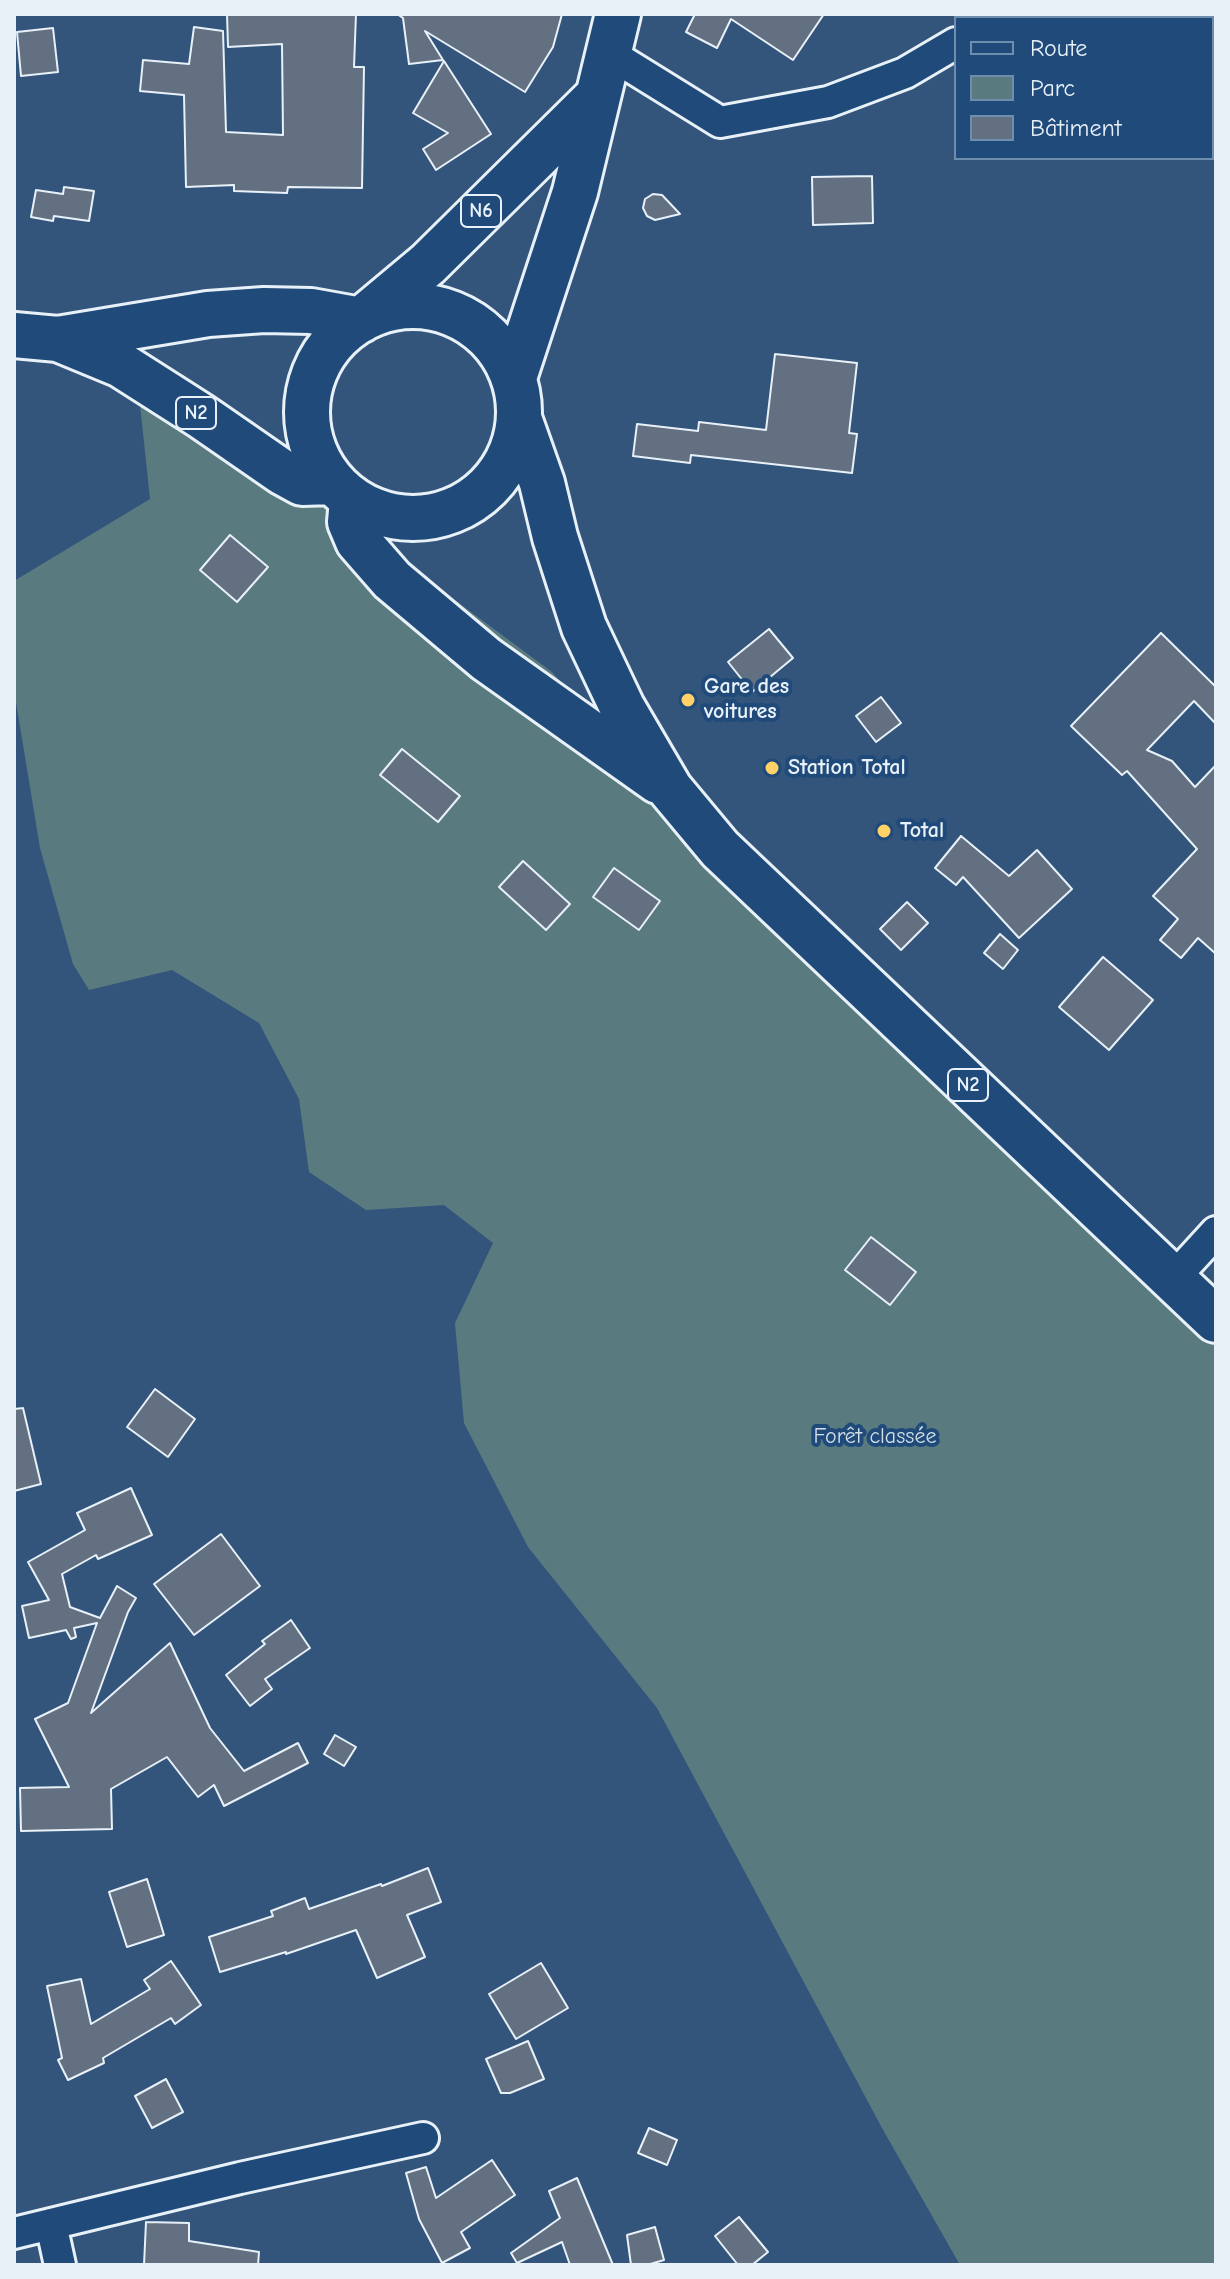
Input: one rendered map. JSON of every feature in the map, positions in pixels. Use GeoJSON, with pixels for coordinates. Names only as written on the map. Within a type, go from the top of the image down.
{"type":"FeatureCollection","features":[{"type":"Feature","properties":{"kind":"highway"},"geometry":{"type":"LineString","coordinates":[[516,398],[500,350],[478,328],[451,313],[420,306],[389,308],[361,320],[336,339],[317,365],[308,394],[307,426],[315,456],[342,491],[380,513],[412,518],[444,513],[473,499],[496,477],[512,449],[516,398],[575,192],[612,33]]}},
{"type":"Feature","properties":{"kind":"highway","name":"N6"},"geometry":{"type":"LineString","coordinates":[[361,320],[428,264],[597,97]]}},
{"type":"Feature","properties":{"kind":"highway","name":"N2"},"geometry":{"type":"LineString","coordinates":[[14,335],[58,339],[208,314],[264,310],[311,311],[361,320]]}},
{"type":"Feature","properties":{"kind":"highway","name":"N2"},"geometry":{"type":"LineString","coordinates":[[58,339],[121,365],[302,483],[342,491],[358,541],[392,580],[486,659],[670,789]]}},
{"type":"Feature","properties":{"kind":"highway","name":"N2"},"geometry":{"type":"LineString","coordinates":[[516,398],[584,627],[622,707],[670,789],[720,849],[1216,1320]]}},
{"type":"Feature","properties":{"kind":"street"},"geometry":{"type":"LineString","coordinates":[[612,33],[720,122],[828,102],[905,73],[954,44]]}},
{"type":"Feature","properties":{"kind":"street"},"geometry":{"type":"LineString","coordinates":[[1173,1279],[1216,1232]]}},
{"type":"Feature","properties":{"kind":"street"},"geometry":{"type":"LineString","coordinates":[[14,2233],[240,2178],[423,2138]]}},
{"type":"Feature","properties":{"kind":"street"},"geometry":{"type":"LineString","coordinates":[[51,2224],[60,2265]]}},
{"type":"Feature","properties":{"kind":"green space","name":"Forêt classée"},"geometry":{"type":"Polygon","coordinates":[[[136,367],[552,672],[643,775],[1216,1292],[1216,2265],[960,2265],[882,2128],[657,1708],[528,1547],[464,1423],[455,1323],[493,1243],[444,1205],[366,1210],[309,1172],[299,1099],[259,1023],[172,970],[89,990],[73,964],[40,848],[14,690],[14,581],[150,499],[136,367]]]}},
{"type":"Feature","properties":{"kind":"building"},"geometry":{"type":"Polygon","coordinates":[[[227,14],[356,14],[354,67],[364,67],[362,188],[288,187],[287,193],[234,191],[234,185],[186,187],[184,95],[140,91],[143,60],[189,64],[194,27],[223,31],[226,132],[283,135],[282,44],[228,47],[227,14]]]}},
{"type":"Feature","properties":{"kind":"building"},"geometry":{"type":"Polygon","coordinates":[[[397,14],[562,14],[553,47],[525,92],[425,31],[443,60],[409,64],[403,18],[397,14]]]}},
{"type":"Feature","properties":{"kind":"building"},"geometry":{"type":"Polygon","coordinates":[[[695,14],[824,14],[793,60],[731,19],[717,48],[686,32],[695,14]]]}},
{"type":"Feature","properties":{"kind":"building"},"geometry":{"type":"Polygon","coordinates":[[[53,28],[58,72],[21,76],[17,32],[53,28]]]}},
{"type":"Feature","properties":{"kind":"building"},"geometry":{"type":"Polygon","coordinates":[[[444,61],[491,134],[436,170],[423,149],[448,133],[413,113],[444,61]]]}},
{"type":"Feature","properties":{"kind":"building"},"geometry":{"type":"Polygon","coordinates":[[[872,176],[873,223],[813,225],[812,177],[872,176]]]}},
{"type":"Feature","properties":{"kind":"building"},"geometry":{"type":"Polygon","coordinates":[[[64,187],[94,191],[89,221],[54,216],[53,221],[31,217],[36,190],[63,194],[64,187]]]}},
{"type":"Feature","properties":{"kind":"building"},"geometry":{"type":"Polygon","coordinates":[[[653,194],[662,195],[680,214],[655,220],[647,216],[643,208],[645,199],[653,194]]]}},
{"type":"Feature","properties":{"kind":"building"},"geometry":{"type":"Polygon","coordinates":[[[775,354],[857,363],[849,433],[857,434],[852,473],[691,455],[690,463],[633,456],[637,424],[698,431],[699,422],[766,430],[775,354]]]}},
{"type":"Feature","properties":{"kind":"building"},"geometry":{"type":"Polygon","coordinates":[[[230,535],[268,567],[237,602],[200,570],[230,535]]]}},
{"type":"Feature","properties":{"kind":"building"},"geometry":{"type":"Polygon","coordinates":[[[769,629],[793,658],[752,692],[728,662],[769,629]]]}},
{"type":"Feature","properties":{"kind":"building"},"geometry":{"type":"Polygon","coordinates":[[[1161,633],[1216,687],[1216,724],[1194,701],[1147,750],[1172,761],[1195,787],[1216,765],[1216,954],[1198,938],[1181,958],[1160,940],[1178,919],[1153,896],[1197,849],[1127,771],[1122,775],[1071,726],[1161,633]]]}},
{"type":"Feature","properties":{"kind":"building"},"geometry":{"type":"Polygon","coordinates":[[[881,697],[901,723],[876,742],[856,716],[881,697]]]}},
{"type":"Feature","properties":{"kind":"building"},"geometry":{"type":"Polygon","coordinates":[[[402,749],[460,796],[438,822],[380,775],[402,749]]]}},
{"type":"Feature","properties":{"kind":"building"},"geometry":{"type":"Polygon","coordinates":[[[961,836],[1009,876],[1037,850],[1072,889],[1019,938],[963,877],[956,885],[935,868],[961,836]]]}},
{"type":"Feature","properties":{"kind":"building"},"geometry":{"type":"Polygon","coordinates":[[[523,861],[570,904],[546,930],[499,887],[523,861]]]}},
{"type":"Feature","properties":{"kind":"building"},"geometry":{"type":"Polygon","coordinates":[[[614,868],[660,901],[639,930],[593,897],[614,868]]]}},
{"type":"Feature","properties":{"kind":"building"},"geometry":{"type":"Polygon","coordinates":[[[907,902],[928,923],[901,950],[880,929],[907,902]]]}},
{"type":"Feature","properties":{"kind":"building"},"geometry":{"type":"Polygon","coordinates":[[[1000,934],[1018,950],[1003,969],[984,953],[1000,934]]]}},
{"type":"Feature","properties":{"kind":"building"},"geometry":{"type":"Polygon","coordinates":[[[1103,957],[1153,1000],[1109,1050],[1059,1007],[1103,957]]]}},
{"type":"Feature","properties":{"kind":"building"},"geometry":{"type":"Polygon","coordinates":[[[871,1237],[916,1272],[890,1305],[845,1270],[871,1237]]]}},
{"type":"Feature","properties":{"kind":"building"},"geometry":{"type":"Polygon","coordinates":[[[155,1389],[195,1419],[168,1457],[127,1427],[155,1389]]]}},
{"type":"Feature","properties":{"kind":"building"},"geometry":{"type":"Polygon","coordinates":[[[23,1408],[41,1484],[14,1491],[14,1409],[23,1408]]]}},
{"type":"Feature","properties":{"kind":"building"},"geometry":{"type":"Polygon","coordinates":[[[131,1488],[152,1535],[98,1559],[96,1555],[62,1574],[70,1607],[100,1618],[117,1586],[136,1598],[91,1713],[170,1643],[210,1728],[244,1771],[298,1743],[308,1763],[224,1806],[214,1785],[198,1797],[167,1757],[111,1789],[112,1829],[21,1831],[20,1788],[69,1787],[35,1719],[68,1703],[97,1623],[74,1628],[76,1637],[71,1639],[66,1630],[29,1638],[22,1606],[49,1600],[28,1562],[85,1530],[77,1513],[131,1488]]]}},
{"type":"Feature","properties":{"kind":"building"},"geometry":{"type":"Polygon","coordinates":[[[221,1534],[260,1586],[194,1635],[154,1584],[221,1534]]]}},
{"type":"Feature","properties":{"kind":"building"},"geometry":{"type":"Polygon","coordinates":[[[291,1620],[310,1648],[265,1679],[272,1689],[250,1706],[226,1675],[265,1644],[262,1641],[291,1620]]]}},
{"type":"Feature","properties":{"kind":"building"},"geometry":{"type":"Polygon","coordinates":[[[335,1735],[356,1747],[344,1766],[324,1754],[335,1735]]]}},
{"type":"Feature","properties":{"kind":"building"},"geometry":{"type":"Polygon","coordinates":[[[428,1868],[441,1902],[407,1915],[425,1957],[377,1978],[356,1930],[220,1972],[209,1937],[273,1916],[271,1911],[305,1898],[309,1909],[428,1868]]]}},
{"type":"Feature","properties":{"kind":"building"},"geometry":{"type":"Polygon","coordinates":[[[147,1879],[164,1935],[127,1947],[109,1892],[147,1879]]]}},
{"type":"Feature","properties":{"kind":"building"},"geometry":{"type":"Polygon","coordinates":[[[171,1961],[201,2005],[175,2024],[171,2018],[103,2058],[104,2063],[68,2080],[58,2060],[62,2058],[47,1986],[81,1979],[91,2024],[150,1989],[144,1980],[171,1961]]]}},
{"type":"Feature","properties":{"kind":"building"},"geometry":{"type":"Polygon","coordinates":[[[541,1963],[568,2008],[516,2039],[489,1994],[541,1963]]]}},
{"type":"Feature","properties":{"kind":"building"},"geometry":{"type":"Polygon","coordinates":[[[528,2041],[544,2079],[510,2093],[501,2093],[486,2059],[528,2041]]]}},
{"type":"Feature","properties":{"kind":"building"},"geometry":{"type":"Polygon","coordinates":[[[166,2079],[183,2112],[152,2128],[135,2096],[166,2079]]]}},
{"type":"Feature","properties":{"kind":"building"},"geometry":{"type":"Polygon","coordinates":[[[649,2128],[677,2140],[667,2165],[638,2153],[649,2128]]]}},
{"type":"Feature","properties":{"kind":"building"},"geometry":{"type":"Polygon","coordinates":[[[492,2160],[515,2195],[461,2232],[470,2248],[442,2263],[419,2219],[406,2173],[426,2167],[436,2198],[492,2160]]]}},
{"type":"Feature","properties":{"kind":"building"},"geometry":{"type":"Polygon","coordinates":[[[577,2178],[613,2265],[570,2265],[562,2242],[517,2263],[511,2253],[560,2218],[549,2191],[577,2178]]]}},
{"type":"Feature","properties":{"kind":"building"},"geometry":{"type":"Polygon","coordinates":[[[739,2217],[768,2252],[752,2265],[738,2265],[715,2236],[739,2217]]]}},
{"type":"Feature","properties":{"kind":"building"},"geometry":{"type":"Polygon","coordinates":[[[146,2222],[189,2223],[189,2241],[259,2252],[258,2265],[144,2265],[146,2222]]]}},
{"type":"Feature","properties":{"kind":"building"},"geometry":{"type":"Polygon","coordinates":[[[655,2227],[664,2260],[631,2265],[627,2235],[655,2227]]]}},
{"type":"Feature","properties":{"kind":"place","name":"Gare des voitures"},"geometry":{"type":"Point","coordinates":[688,700]}},
{"type":"Feature","properties":{"kind":"place","name":"Station Total"},"geometry":{"type":"Point","coordinates":[772,768]}},
{"type":"Feature","properties":{"kind":"place","name":"Total"},"geometry":{"type":"Point","coordinates":[884,831]}}]}
